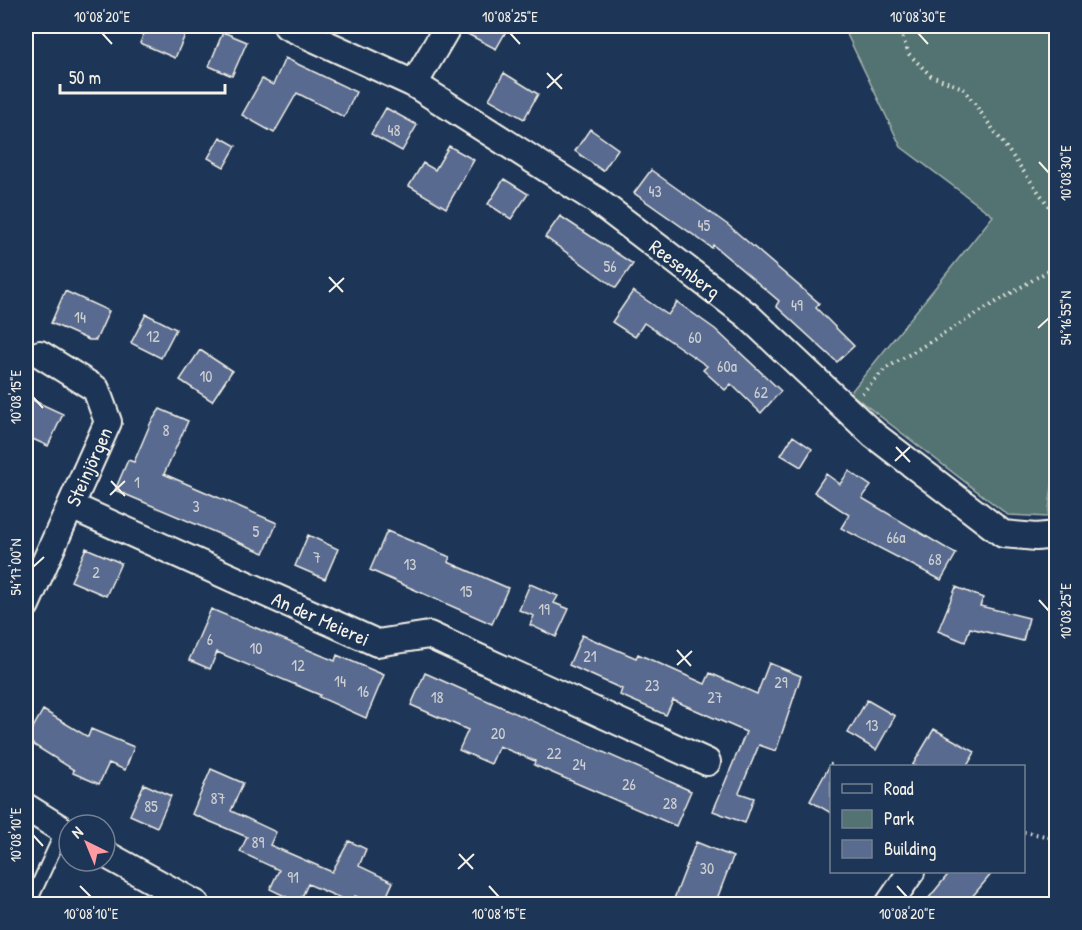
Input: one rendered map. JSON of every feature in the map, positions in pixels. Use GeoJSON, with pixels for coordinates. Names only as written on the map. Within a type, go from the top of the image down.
{"type":"FeatureCollection","features":[{"type":"Feature","properties":{"kind":"street","name":"Reesenberg"},"geometry":{"type":"LineString","coordinates":[[287,26],[414,84],[596,200],[747,315],[874,435],[1003,534],[1036,537],[1056,535]]}},
{"type":"Feature","properties":{"kind":"street"},"geometry":{"type":"LineString","coordinates":[[414,84],[448,26]]}},
{"type":"Feature","properties":{"kind":"street","name":"Steinjörgen"},"geometry":{"type":"LineString","coordinates":[[26,605],[108,422],[96,388],[40,354]]}},
{"type":"Feature","properties":{"kind":"street","name":"An der Meierei"},"geometry":{"type":"LineString","coordinates":[[71,506],[377,643],[429,635],[707,762]]}},
{"type":"Feature","properties":{"kind":"street"},"geometry":{"type":"LineString","coordinates":[[26,807],[57,826]]}},
{"type":"Feature","properties":{"kind":"street"},"geometry":{"type":"LineString","coordinates":[[117,861],[196,904]]}},
{"type":"Feature","properties":{"kind":"street"},"geometry":{"type":"LineString","coordinates":[[889,904],[909,873]]}},
{"type":"Feature","properties":{"kind":"lane"},"geometry":{"type":"LineString","coordinates":[[29,904],[57,850]]}},
{"type":"Feature","properties":{"kind":"path"},"geometry":{"type":"LineString","coordinates":[[898,26],[909,54],[931,76],[963,88],[1056,216]]}},
{"type":"Feature","properties":{"kind":"path"},"geometry":{"type":"LineString","coordinates":[[846,409],[885,369],[1056,266]]}},
{"type":"Feature","properties":{"kind":"path"},"geometry":{"type":"LineString","coordinates":[[1025,832],[1056,838]]}},
{"type":"Feature","properties":{"kind":"green space"},"geometry":{"type":"Polygon","coordinates":[[[843,26],[1056,26],[1056,457],[1048,517],[1008,515],[850,393],[993,216],[901,147],[843,26]]]}},
{"type":"Feature","properties":{"kind":"building"},"geometry":{"type":"Polygon","coordinates":[[[147,26],[189,26],[175,58],[140,43],[147,26]]]}},
{"type":"Feature","properties":{"kind":"building"},"geometry":{"type":"Polygon","coordinates":[[[463,26],[509,26],[496,49],[462,31],[463,26]]]}},
{"type":"Feature","properties":{"kind":"building"},"geometry":{"type":"Polygon","coordinates":[[[223,32],[247,42],[232,76],[209,66],[223,32]]]}},
{"type":"Feature","properties":{"kind":"building"},"geometry":{"type":"Polygon","coordinates":[[[285,58],[356,92],[344,117],[297,93],[274,133],[242,115],[262,79],[273,85],[285,58]]]}},
{"type":"Feature","properties":{"kind":"building"},"geometry":{"type":"Polygon","coordinates":[[[504,73],[538,94],[524,119],[489,99],[504,73]]]}},
{"type":"Feature","properties":{"kind":"building"},"geometry":{"type":"Polygon","coordinates":[[[386,108],[417,125],[402,151],[371,134],[386,108]]]}},
{"type":"Feature","properties":{"kind":"building"},"geometry":{"type":"Polygon","coordinates":[[[590,129],[618,149],[603,171],[575,151],[590,129]]]}},
{"type":"Feature","properties":{"kind":"building"},"geometry":{"type":"Polygon","coordinates":[[[220,137],[236,146],[224,167],[208,158],[220,137]]]}},
{"type":"Feature","properties":{"kind":"building"},"geometry":{"type":"Polygon","coordinates":[[[449,146],[474,160],[446,208],[409,186],[423,163],[435,170],[449,146]]]}},
{"type":"Feature","properties":{"kind":"building"},"geometry":{"type":"Polygon","coordinates":[[[651,170],[728,225],[819,303],[816,308],[854,346],[837,362],[776,306],[779,301],[713,245],[712,248],[634,193],[651,170]]]}},
{"type":"Feature","properties":{"kind":"building"},"geometry":{"type":"Polygon","coordinates":[[[504,179],[528,194],[511,219],[488,204],[504,179]]]}},
{"type":"Feature","properties":{"kind":"building"},"geometry":{"type":"Polygon","coordinates":[[[560,216],[633,264],[616,288],[545,237],[560,216]]]}},
{"type":"Feature","properties":{"kind":"building"},"geometry":{"type":"Polygon","coordinates":[[[65,291],[109,311],[96,340],[89,340],[51,323],[65,291]]]}},
{"type":"Feature","properties":{"kind":"building"},"geometry":{"type":"Polygon","coordinates":[[[633,291],[668,315],[677,302],[715,329],[781,391],[761,413],[731,384],[725,390],[703,370],[707,366],[644,323],[635,337],[612,322],[633,291]]]}},
{"type":"Feature","properties":{"kind":"building"},"geometry":{"type":"Polygon","coordinates":[[[146,314],[176,329],[161,358],[131,343],[146,314]]]}},
{"type":"Feature","properties":{"kind":"building"},"geometry":{"type":"Polygon","coordinates":[[[200,350],[232,371],[212,401],[180,380],[200,350]]]}},
{"type":"Feature","properties":{"kind":"building"},"geometry":{"type":"Polygon","coordinates":[[[26,397],[63,414],[48,446],[26,436],[26,397]]]}},
{"type":"Feature","properties":{"kind":"building"},"geometry":{"type":"Polygon","coordinates":[[[160,409],[188,421],[164,474],[277,523],[264,553],[115,490],[128,460],[134,462],[151,422],[160,409]]]}},
{"type":"Feature","properties":{"kind":"building"},"geometry":{"type":"Polygon","coordinates":[[[793,436],[812,449],[801,467],[781,455],[793,436]]]}},
{"type":"Feature","properties":{"kind":"building"},"geometry":{"type":"Polygon","coordinates":[[[849,471],[871,486],[862,498],[956,554],[941,580],[841,528],[849,515],[814,492],[826,474],[840,484],[849,471]]]}},
{"type":"Feature","properties":{"kind":"building"},"geometry":{"type":"Polygon","coordinates":[[[387,531],[450,557],[448,562],[508,588],[492,624],[370,570],[387,531]]]}},
{"type":"Feature","properties":{"kind":"building"},"geometry":{"type":"Polygon","coordinates":[[[308,535],[338,549],[325,579],[295,566],[308,535]]]}},
{"type":"Feature","properties":{"kind":"building"},"geometry":{"type":"Polygon","coordinates":[[[86,548],[121,563],[106,596],[71,581],[86,548]]]}},
{"type":"Feature","properties":{"kind":"building"},"geometry":{"type":"Polygon","coordinates":[[[530,584],[558,596],[554,603],[569,609],[556,637],[530,625],[534,616],[519,610],[530,584]]]}},
{"type":"Feature","properties":{"kind":"building"},"geometry":{"type":"Polygon","coordinates":[[[956,587],[983,598],[980,606],[1029,618],[1023,641],[970,628],[965,642],[938,631],[956,587]]]}},
{"type":"Feature","properties":{"kind":"building"},"geometry":{"type":"Polygon","coordinates":[[[211,609],[335,661],[337,655],[384,675],[366,718],[319,697],[320,695],[217,652],[210,669],[189,660],[211,609]]]}},
{"type":"Feature","properties":{"kind":"building"},"geometry":{"type":"Polygon","coordinates":[[[582,635],[636,658],[638,654],[705,684],[710,673],[757,694],[769,663],[801,676],[776,751],[759,745],[739,793],[754,798],[745,823],[713,811],[746,732],[673,700],[666,715],[620,695],[622,689],[569,665],[582,635]]]}},
{"type":"Feature","properties":{"kind":"building"},"geometry":{"type":"Polygon","coordinates":[[[425,673],[691,791],[676,826],[534,765],[535,761],[499,746],[491,764],[459,750],[468,730],[411,705],[425,673]]]}},
{"type":"Feature","properties":{"kind":"building"},"geometry":{"type":"Polygon","coordinates":[[[867,700],[895,716],[876,750],[848,733],[867,700]]]}},
{"type":"Feature","properties":{"kind":"building"},"geometry":{"type":"Polygon","coordinates":[[[43,710],[88,737],[91,729],[134,747],[125,770],[109,763],[99,784],[73,773],[74,770],[26,740],[43,710]]]}},
{"type":"Feature","properties":{"kind":"building"},"geometry":{"type":"Polygon","coordinates":[[[934,729],[975,752],[968,765],[913,765],[934,729]]]}},
{"type":"Feature","properties":{"kind":"building"},"geometry":{"type":"Polygon","coordinates":[[[831,763],[830,812],[810,801],[831,763]]]}},
{"type":"Feature","properties":{"kind":"building"},"geometry":{"type":"Polygon","coordinates":[[[211,769],[243,783],[231,811],[276,832],[270,845],[332,872],[349,841],[366,849],[359,866],[393,882],[383,904],[374,904],[355,896],[352,903],[308,884],[299,903],[270,889],[279,870],[240,852],[247,837],[192,814],[211,769]]]}},
{"type":"Feature","properties":{"kind":"building"},"geometry":{"type":"Polygon","coordinates":[[[144,784],[171,796],[157,827],[130,815],[144,784]]]}},
{"type":"Feature","properties":{"kind":"building"},"geometry":{"type":"Polygon","coordinates":[[[696,842],[733,857],[715,904],[672,904],[696,842]]]}},
{"type":"Feature","properties":{"kind":"building"},"geometry":{"type":"Polygon","coordinates":[[[949,873],[992,873],[966,904],[924,904],[949,873]]]}}]}
